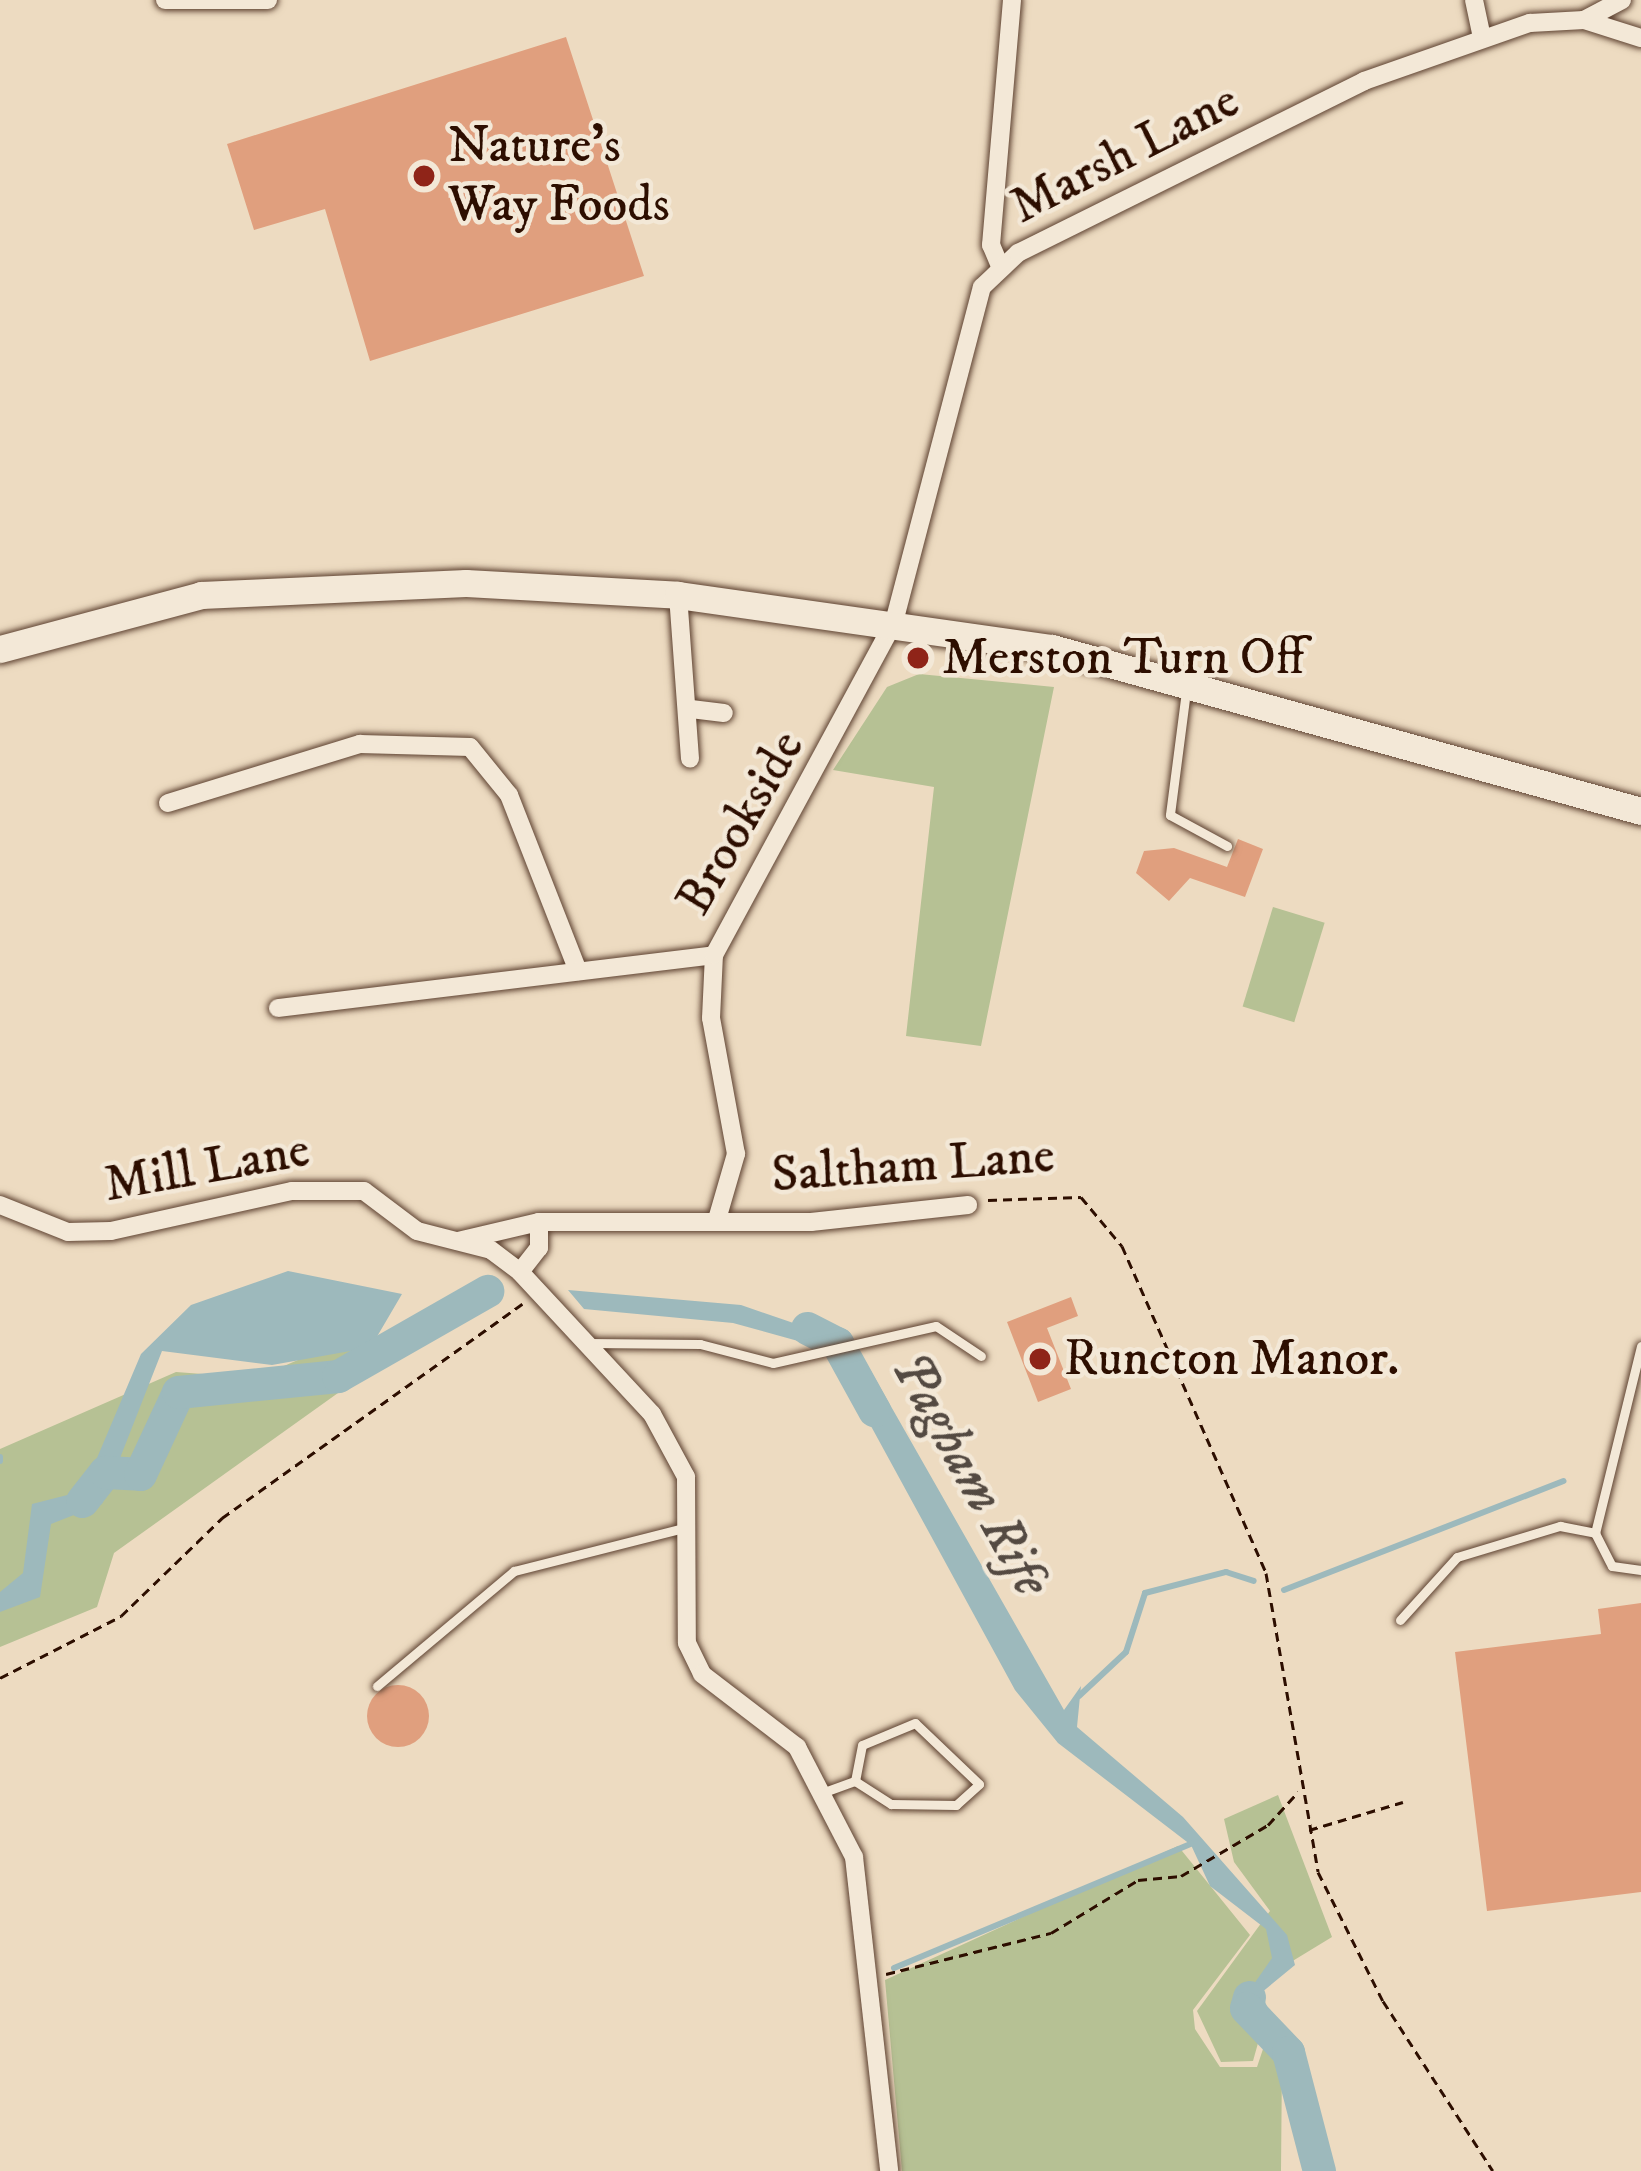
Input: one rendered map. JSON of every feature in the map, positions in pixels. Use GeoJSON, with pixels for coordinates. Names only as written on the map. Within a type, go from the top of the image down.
{"type":"FeatureCollection","features":[{"type":"Feature","properties":{"kind":"main road"},"geometry":{"type":"LineString","coordinates":[[0,649],[201,595],[466,583],[678,595],[894,622],[1188,680],[1482,760],[1641,811]]}},
{"type":"Feature","properties":{"kind":"street"},"geometry":{"type":"LineString","coordinates":[[165,0],[268,0]]}},
{"type":"Feature","properties":{"kind":"street"},"geometry":{"type":"LineString","coordinates":[[1000,266],[991,245],[1012,0]]}},
{"type":"Feature","properties":{"kind":"street"},"geometry":{"type":"LineString","coordinates":[[1474,0],[1482,38]]}},
{"type":"Feature","properties":{"kind":"street"},"geometry":{"type":"LineString","coordinates":[[1584,20],[1616,1]]}},
{"type":"Feature","properties":{"kind":"street","name":"Marsh Lane"},"geometry":{"type":"LineString","coordinates":[[894,622],[962,346],[1000,266],[1364,81],[1482,38],[1584,20],[1641,38]]}},
{"type":"Feature","properties":{"kind":"street"},"geometry":{"type":"LineString","coordinates":[[678,595],[691,710],[690,759]]}},
{"type":"Feature","properties":{"kind":"street","name":"Brookside"},"geometry":{"type":"LineString","coordinates":[[718,1216],[736,1154],[711,1018],[714,955],[894,622]]}},
{"type":"Feature","properties":{"kind":"street"},"geometry":{"type":"LineString","coordinates":[[691,710],[724,713]]}},
{"type":"Feature","properties":{"kind":"street"},"geometry":{"type":"LineString","coordinates":[[168,802],[202,805],[360,744],[470,747],[509,795],[578,971]]}},
{"type":"Feature","properties":{"kind":"street"},"geometry":{"type":"LineString","coordinates":[[278,1008],[714,955]]}},
{"type":"Feature","properties":{"kind":"street","name":"Mill Lane"},"geometry":{"type":"LineString","coordinates":[[0,1205],[68,1232],[111,1231],[340,1187],[454,1243],[491,1250],[520,1272]]}},
{"type":"Feature","properties":{"kind":"street","name":"Saltham Lane"},"geometry":{"type":"LineString","coordinates":[[454,1243],[539,1222],[718,1216],[811,1222],[968,1205]]}},
{"type":"Feature","properties":{"kind":"street"},"geometry":{"type":"LineString","coordinates":[[539,1222],[538,1248],[520,1272],[676,1452],[688,1527],[682,1607],[702,1674],[797,1748],[827,1791],[854,1857],[873,1977],[889,2171]]}},
{"type":"Feature","properties":{"kind":"lane"},"geometry":{"type":"LineString","coordinates":[[1188,680],[1170,815],[1227,846]]}},
{"type":"Feature","properties":{"kind":"lane"},"geometry":{"type":"LineString","coordinates":[[583,1342],[700,1344],[786,1361],[936,1326],[981,1356]]}},
{"type":"Feature","properties":{"kind":"lane"},"geometry":{"type":"LineString","coordinates":[[1641,1346],[1595,1533],[1612,1566],[1641,1570]]}},
{"type":"Feature","properties":{"kind":"lane"},"geometry":{"type":"LineString","coordinates":[[1400,1620],[1457,1556],[1560,1526],[1595,1533]]}},
{"type":"Feature","properties":{"kind":"lane"},"geometry":{"type":"LineString","coordinates":[[376,1686],[514,1571],[688,1527]]}},
{"type":"Feature","properties":{"kind":"lane"},"geometry":{"type":"LineString","coordinates":[[827,1791],[855,1781],[919,1806],[974,1799],[979,1784],[915,1723],[862,1745],[855,1781]]}},
{"type":"Feature","properties":{"kind":"path","name":"Saltham Lane"},"geometry":{"type":"LineString","coordinates":[[968,1205],[1081,1197],[1122,1246],[1266,1573],[1299,1791]]}},
{"type":"Feature","properties":{"kind":"path"},"geometry":{"type":"LineString","coordinates":[[0,1678],[122,1616],[222,1518],[539,1295]]}},
{"type":"Feature","properties":{"kind":"path"},"geometry":{"type":"LineString","coordinates":[[1299,1791],[1307,1831],[1346,1936],[1493,2171]]}},
{"type":"Feature","properties":{"kind":"path"},"geometry":{"type":"LineString","coordinates":[[873,1977],[1051,1933],[1138,1880],[1180,1876],[1247,1838],[1299,1791]]}},
{"type":"Feature","properties":{"kind":"path"},"geometry":{"type":"LineString","coordinates":[[1307,1831],[1403,1802]]}},
{"type":"Feature","properties":{"kind":"green space"},"geometry":{"type":"Polygon","coordinates":[[[919,674],[1054,687],[981,1046],[906,1036],[934,787],[833,770],[887,687],[919,674]]]}},
{"type":"Feature","properties":{"kind":"green space"},"geometry":{"type":"Polygon","coordinates":[[[1273,907],[1325,923],[1294,1022],[1243,1006],[1273,907]]]}},
{"type":"Feature","properties":{"kind":"green space"},"geometry":{"type":"Polygon","coordinates":[[[356,1335],[380,1363],[114,1553],[97,1607],[0,1647],[0,1449],[176,1372],[256,1378],[356,1335]]]}},
{"type":"Feature","properties":{"kind":"green space"},"geometry":{"type":"Polygon","coordinates":[[[1278,1795],[1332,1937],[1245,1990],[1240,2004],[1260,2036],[1253,2061],[1221,2062],[1197,2011],[1270,1911],[1234,1862],[1224,1819],[1278,1795]]]}},
{"type":"Feature","properties":{"kind":"green space"},"geometry":{"type":"Polygon","coordinates":[[[1178,1846],[1250,1935],[1193,2010],[1195,2029],[1220,2067],[1257,2067],[1265,2043],[1282,2060],[1281,2171],[902,2171],[885,1980],[1178,1846]]]}},
{"type":"Feature","properties":{"kind":"water"},"geometry":{"type":"Polygon","coordinates":[[[288,1271],[402,1294],[375,1340],[356,1350],[272,1365],[162,1351],[102,1504],[51,1524],[40,1597],[0,1612],[0,1592],[23,1573],[32,1504],[83,1491],[141,1354],[191,1305],[288,1271]]]}},
{"type":"Feature","properties":{"kind":"water"},"geometry":{"type":"Polygon","coordinates":[[[568,1290],[741,1305],[846,1341],[816,1346],[733,1323],[584,1309],[568,1290]]]}},
{"type":"Feature","properties":{"kind":"water"},"geometry":{"type":"Polygon","coordinates":[[[868,1366],[1064,1710],[1081,1686],[1077,1727],[1183,1817],[1287,1935],[1295,1965],[1261,1993],[1276,2026],[1260,2036],[1240,2004],[1272,1958],[1266,1929],[1210,1886],[1191,1845],[1058,1743],[1015,1690],[842,1373],[868,1366]]]}},
{"type":"Feature","properties":{"kind":"building","name":"Nature’s Way Foods"},"geometry":{"type":"Polygon","coordinates":[[[566,37],[644,276],[370,361],[325,209],[254,230],[227,144],[566,37]]]}},
{"type":"Feature","properties":{"kind":"building"},"geometry":{"type":"Polygon","coordinates":[[[1238,839],[1263,849],[1245,897],[1190,878],[1169,901],[1136,873],[1144,851],[1174,848],[1227,867],[1238,839]]]}},
{"type":"Feature","properties":{"kind":"building","name":"Runcton Manor."},"geometry":{"type":"Polygon","coordinates":[[[1071,1297],[1078,1316],[1047,1328],[1071,1389],[1038,1402],[1007,1322],[1071,1297]]]}},
{"type":"Feature","properties":{"kind":"building"},"geometry":{"type":"Polygon","coordinates":[[[1641,1603],[1641,1892],[1487,1911],[1455,1652],[1601,1634],[1598,1609],[1641,1603]]]}},
{"type":"Feature","properties":{"kind":"building"},"geometry":{"type":"Polygon","coordinates":[[[398,1685],[420,1694],[429,1716],[420,1738],[398,1747],[376,1738],[367,1716],[376,1694],[398,1685]]]}},
{"type":"Feature","properties":{"kind":"waterway","name":"Pagham Rife"},"geometry":{"type":"LineString","coordinates":[[82,1501],[105,1472],[140,1474],[178,1392],[338,1376],[487,1291]]}},
{"type":"Feature","properties":{"kind":"waterway","name":"Pagham Rife"},"geometry":{"type":"LineString","coordinates":[[807,1328],[837,1343],[874,1410]]}},
{"type":"Feature","properties":{"kind":"waterway"},"geometry":{"type":"LineString","coordinates":[[1284,1590],[1564,1481]]}},
{"type":"Feature","properties":{"kind":"waterway"},"geometry":{"type":"LineString","coordinates":[[1079,1696],[1126,1652],[1145,1593],[1226,1572],[1254,1581]]}},
{"type":"Feature","properties":{"kind":"waterway"},"geometry":{"type":"LineString","coordinates":[[894,1968],[1191,1844]]}},
{"type":"Feature","properties":{"kind":"waterway","name":"Pagham Rife"},"geometry":{"type":"LineString","coordinates":[[1249,1997],[1246,2008],[1288,2052],[1319,2171]]}},
{"type":"Feature","properties":{"kind":"place","name":"Nature’s Way Foods"},"geometry":{"type":"Point","coordinates":[424,176]}},
{"type":"Feature","properties":{"kind":"place","name":"Merston Turn Off"},"geometry":{"type":"Point","coordinates":[918,658]}},
{"type":"Feature","properties":{"kind":"place","name":"Runcton Manor."},"geometry":{"type":"Point","coordinates":[1040,1359]}}]}
